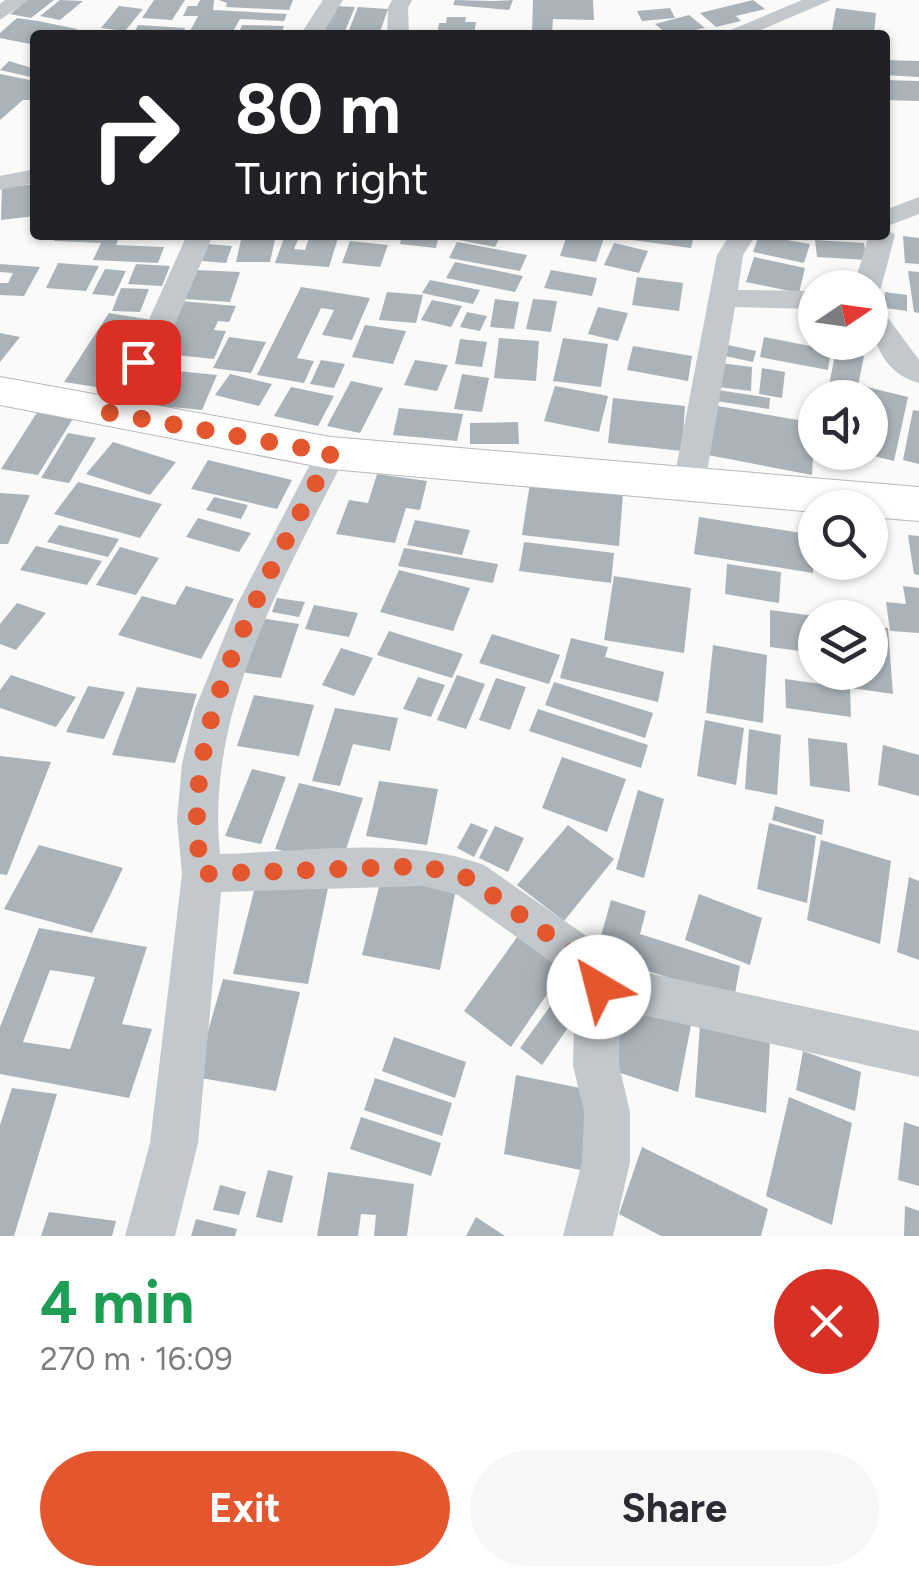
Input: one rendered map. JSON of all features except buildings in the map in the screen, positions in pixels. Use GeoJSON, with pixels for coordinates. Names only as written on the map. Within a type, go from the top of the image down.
{"type":"FeatureCollection","features":[{"type":"Feature","properties":{"kind":"main road"},"geometry":{"type":"LineString","coordinates":[[0,391],[331,453],[919,504]]}},
{"type":"Feature","properties":{"kind":"street"},"geometry":{"type":"LineString","coordinates":[[0,14],[18,0]]}},
{"type":"Feature","properties":{"kind":"street"},"geometry":{"type":"LineString","coordinates":[[314,30],[333,0]]}},
{"type":"Feature","properties":{"kind":"street"},"geometry":{"type":"LineString","coordinates":[[398,30],[402,0]]}},
{"type":"Feature","properties":{"kind":"street"},"geometry":{"type":"LineString","coordinates":[[743,30],[821,0]]}},
{"type":"Feature","properties":{"kind":"street"},"geometry":{"type":"LineString","coordinates":[[0,183],[30,177]]}},
{"type":"Feature","properties":{"kind":"street"},"geometry":{"type":"LineString","coordinates":[[890,217],[919,205]]}},
{"type":"Feature","properties":{"kind":"street"},"geometry":{"type":"LineString","coordinates":[[105,412],[155,338],[198,240]]}},
{"type":"Feature","properties":{"kind":"street"},"geometry":{"type":"LineString","coordinates":[[689,484],[730,255],[740,240]]}},
{"type":"Feature","properties":{"kind":"street"},"geometry":{"type":"LineString","coordinates":[[873,270],[881,240]]}},
{"type":"Feature","properties":{"kind":"street"},"geometry":{"type":"LineString","coordinates":[[724,298],[798,300]]}},
{"type":"Feature","properties":{"kind":"street"},"geometry":{"type":"LineString","coordinates":[[888,340],[903,363],[919,373]]}},
{"type":"Feature","properties":{"kind":"street"},"geometry":{"type":"LineString","coordinates":[[150,1236],[174,1142],[202,874],[195,840],[204,753],[222,683],[248,621],[331,453]]}},
{"type":"Feature","properties":{"kind":"street"},"geometry":{"type":"LineString","coordinates":[[202,874],[423,866],[468,878],[593,966],[599,987],[596,1066],[607,1112],[606,1162],[588,1236]]}},
{"type":"Feature","properties":{"kind":"street"},"geometry":{"type":"LineString","coordinates":[[599,987],[632,989],[919,1054]]}},
{"type":"Feature","properties":{"kind":"route"},"geometry":{"type":"LineString","coordinates":[[138,362],[105,412],[331,453],[248,621],[222,683],[204,753],[195,840],[202,874],[423,866],[468,878],[593,966],[599,987]]}}]}
